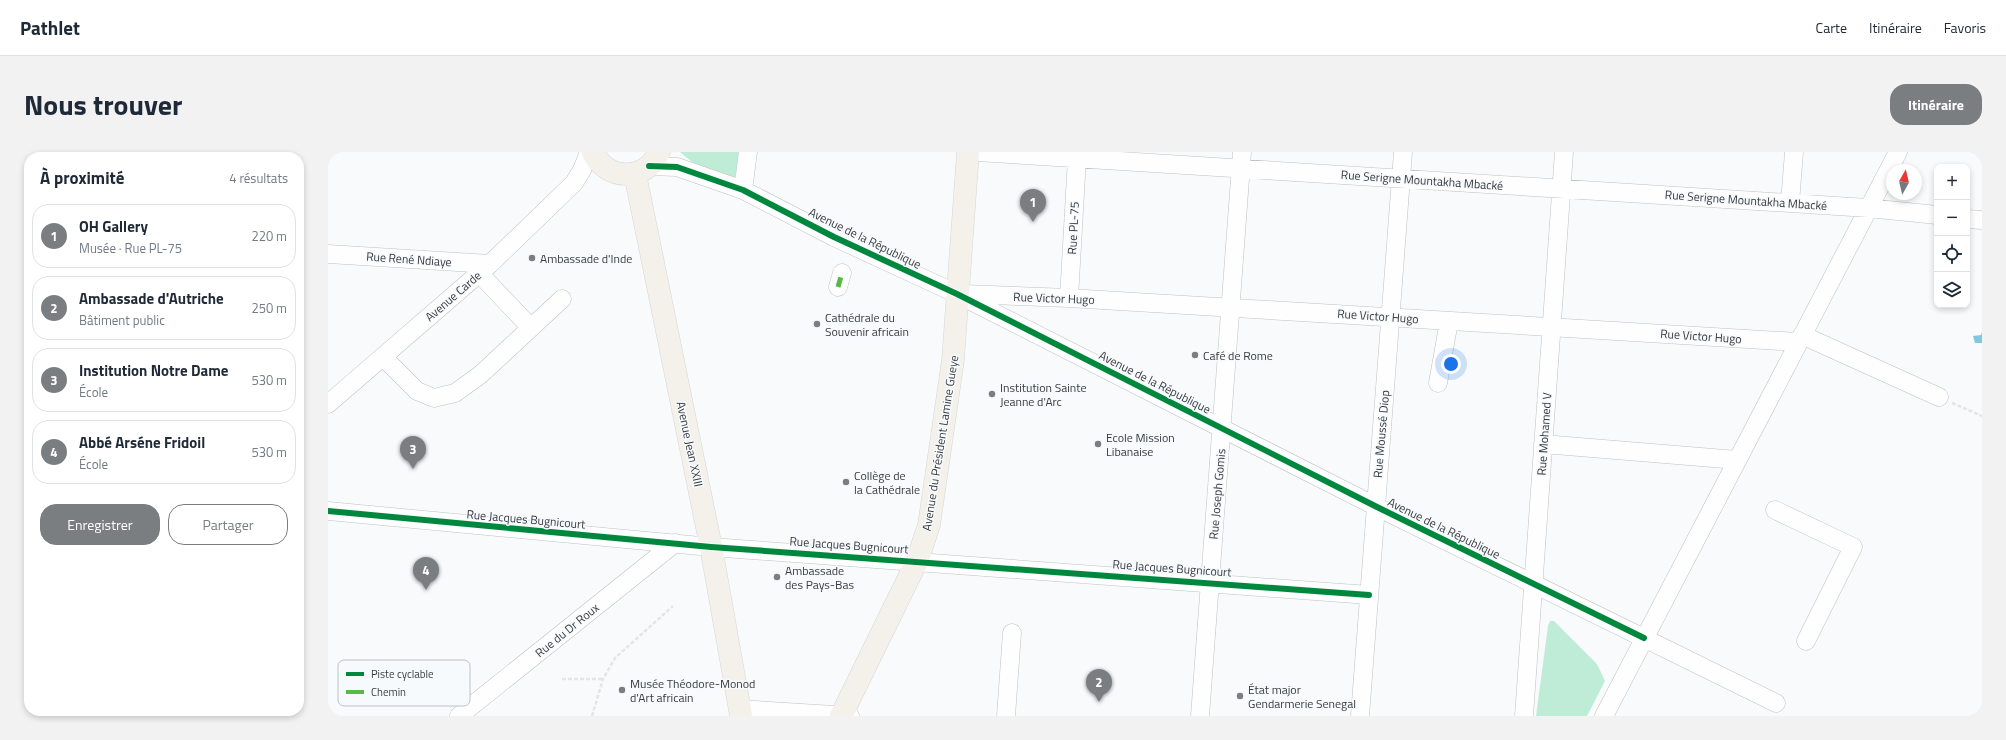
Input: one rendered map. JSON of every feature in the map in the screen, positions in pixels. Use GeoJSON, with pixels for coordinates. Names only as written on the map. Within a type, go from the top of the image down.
{"type":"FeatureCollection","features":[{"type":"Feature","properties":{"kind":"main road"},"geometry":{"type":"LineString","coordinates":[[593,152],[604,167],[640,166]]}},
{"type":"Feature","properties":{"kind":"main road","name":"Avenue du Président Lamine Gueye"},"geometry":{"type":"LineString","coordinates":[[844,716],[917,561],[929,525],[953,360],[968,152]]}},
{"type":"Feature","properties":{"kind":"main road","name":"Avenue Jean XXIII"},"geometry":{"type":"LineString","coordinates":[[640,166],[740,712]]}},
{"type":"Feature","properties":{"kind":"street","name":"Avenue Carde"},"geometry":{"type":"LineString","coordinates":[[328,404],[485,269],[574,183],[582,170],[589,152]]}},
{"type":"Feature","properties":{"kind":"street","name":"Avenue de la République"},"geometry":{"type":"LineString","coordinates":[[673,152],[682,162],[703,176]]}},
{"type":"Feature","properties":{"kind":"street"},"geometry":{"type":"LineString","coordinates":[[743,190],[748,152]]}},
{"type":"Feature","properties":{"kind":"street","name":"Rue Serigne Mountakha Mbacké"},"geometry":{"type":"LineString","coordinates":[[977,152],[1077,158],[1241,160],[1401,179],[1868,208],[1934,216]]}},
{"type":"Feature","properties":{"kind":"street","name":"Rue Moussé Diop"},"geometry":{"type":"LineString","coordinates":[[1360,716],[1403,152]]}},
{"type":"Feature","properties":{"kind":"street","name":"Rue Mohamed V"},"geometry":{"type":"LineString","coordinates":[[1524,716],[1564,152]]}},
{"type":"Feature","properties":{"kind":"street"},"geometry":{"type":"LineString","coordinates":[[1790,203],[1794,152]]}},
{"type":"Feature","properties":{"kind":"street"},"geometry":{"type":"LineString","coordinates":[[1604,716],[1898,152]]}},
{"type":"Feature","properties":{"kind":"street","name":"Rue PL-75"},"geometry":{"type":"LineString","coordinates":[[1069,298],[1077,158]]}},
{"type":"Feature","properties":{"kind":"street","name":"Rue Joseph Gomis"},"geometry":{"type":"LineString","coordinates":[[1200,716],[1241,160]]}},
{"type":"Feature","properties":{"kind":"street","name":"Avenue Carde"},"geometry":{"type":"LineString","coordinates":[[574,183],[596,174],[640,166]]}},
{"type":"Feature","properties":{"kind":"street","name":"Avenue de la République"},"geometry":{"type":"LineString","coordinates":[[640,166],[677,167],[743,190],[834,237],[957,294],[1375,506],[1776,703]]}},
{"type":"Feature","properties":{"kind":"street"},"geometry":{"type":"LineString","coordinates":[[1970,219],[1982,220]]}},
{"type":"Feature","properties":{"kind":"street","name":"Rue René Ndiaye"},"geometry":{"type":"LineString","coordinates":[[328,254],[485,269]]}},
{"type":"Feature","properties":{"kind":"street"},"geometry":{"type":"LineString","coordinates":[[485,269],[531,328]]}},
{"type":"Feature","properties":{"kind":"street","name":"Rue Victor Hugo"},"geometry":{"type":"LineString","coordinates":[[957,294],[1069,298],[1551,327],[1800,339]]}},
{"type":"Feature","properties":{"kind":"street"},"geometry":{"type":"LineString","coordinates":[[383,357],[417,391],[434,398],[455,393],[480,375],[562,299]]}},
{"type":"Feature","properties":{"kind":"street"},"geometry":{"type":"LineString","coordinates":[[1438,382],[1450,321]]}},
{"type":"Feature","properties":{"kind":"street"},"geometry":{"type":"LineString","coordinates":[[1800,339],[1939,397]]}},
{"type":"Feature","properties":{"kind":"street"},"geometry":{"type":"LineString","coordinates":[[1543,444],[1737,460]]}},
{"type":"Feature","properties":{"kind":"street"},"geometry":{"type":"LineString","coordinates":[[1775,510],[1853,547],[1806,642]]}},
{"type":"Feature","properties":{"kind":"street","name":"Rue Jacques Bugnicourt"},"geometry":{"type":"LineString","coordinates":[[328,511],[711,547],[1210,582],[1369,595]]}},
{"type":"Feature","properties":{"kind":"street","name":"Rue du Dr Roux"},"geometry":{"type":"LineString","coordinates":[[459,716],[675,543]]}},
{"type":"Feature","properties":{"kind":"street"},"geometry":{"type":"LineString","coordinates":[[1006,716],[1012,633]]}},
{"type":"Feature","properties":{"kind":"street"},"geometry":{"type":"LineString","coordinates":[[740,712],[844,716]]}},
{"type":"Feature","properties":{"kind":"path"},"geometry":{"type":"LineString","coordinates":[[1939,397],[1982,416]]}},
{"type":"Feature","properties":{"kind":"path"},"geometry":{"type":"LineString","coordinates":[[592,716],[603,679],[615,658],[673,606]]}},
{"type":"Feature","properties":{"kind":"path"},"geometry":{"type":"LineString","coordinates":[[562,679],[603,679]]}},
{"type":"Feature","properties":{"kind":"green space"},"geometry":{"type":"Polygon","coordinates":[[[680,152],[739,152],[734,184],[693,163],[680,152]]]}},
{"type":"Feature","properties":{"kind":"green space"},"geometry":{"type":"Polygon","coordinates":[[[1550,621],[1554,621],[1597,664],[1605,681],[1587,716],[1536,716],[1548,626],[1550,621]]]}},
{"type":"Feature","properties":{"kind":"water"},"geometry":{"type":"Polygon","coordinates":[[[1982,332],[1982,343],[1975,343],[1973,336],[1981,335],[1982,332]]]}},
{"type":"Feature","properties":{"kind":"marked path"},"geometry":{"type":"LineString","coordinates":[[838,287],[842,273]]}},
{"type":"Feature","properties":{"kind":"cycle path"},"geometry":{"type":"LineString","coordinates":[[649,166],[677,167],[743,190],[834,237],[957,294],[1375,506],[1644,638]]}},
{"type":"Feature","properties":{"kind":"cycle path"},"geometry":{"type":"LineString","coordinates":[[328,511],[711,547],[1369,595]]}},
{"type":"Feature","properties":{"kind":"place","name":"OH Gallery"},"geometry":{"type":"Point","coordinates":[1033,222]}},
{"type":"Feature","properties":{"kind":"place","name":"Ambassade d'Inde"},"geometry":{"type":"Point","coordinates":[532,258]}},
{"type":"Feature","properties":{"kind":"place","name":"Cathédrale du Souvenir africain"},"geometry":{"type":"Point","coordinates":[817,324]}},
{"type":"Feature","properties":{"kind":"place","name":"Café de Rome"},"geometry":{"type":"Point","coordinates":[1195,355]}},
{"type":"Feature","properties":{"kind":"place","name":"Institution Sainte Jeanne d'Arc"},"geometry":{"type":"Point","coordinates":[992,394]}},
{"type":"Feature","properties":{"kind":"place","name":"Ecole Mission Libanaise"},"geometry":{"type":"Point","coordinates":[1098,444]}},
{"type":"Feature","properties":{"kind":"place","name":"Institution Notre Dame"},"geometry":{"type":"Point","coordinates":[413,469]}},
{"type":"Feature","properties":{"kind":"place","name":"Collège de la Cathédrale"},"geometry":{"type":"Point","coordinates":[846,482]}},
{"type":"Feature","properties":{"kind":"place","name":"Ambassade des Pays-Bas"},"geometry":{"type":"Point","coordinates":[777,577]}},
{"type":"Feature","properties":{"kind":"place","name":"Abbé Arséne Fridoil"},"geometry":{"type":"Point","coordinates":[426,590]}},
{"type":"Feature","properties":{"kind":"place","name":"Musée Théodore-Monod d'Art africain"},"geometry":{"type":"Point","coordinates":[622,690]}},
{"type":"Feature","properties":{"kind":"place","name":"État major Gendarmerie Senegal"},"geometry":{"type":"Point","coordinates":[1240,696]}},
{"type":"Feature","properties":{"kind":"place","name":"Ambassade d'Autriche"},"geometry":{"type":"Point","coordinates":[1099,702]}}]}
